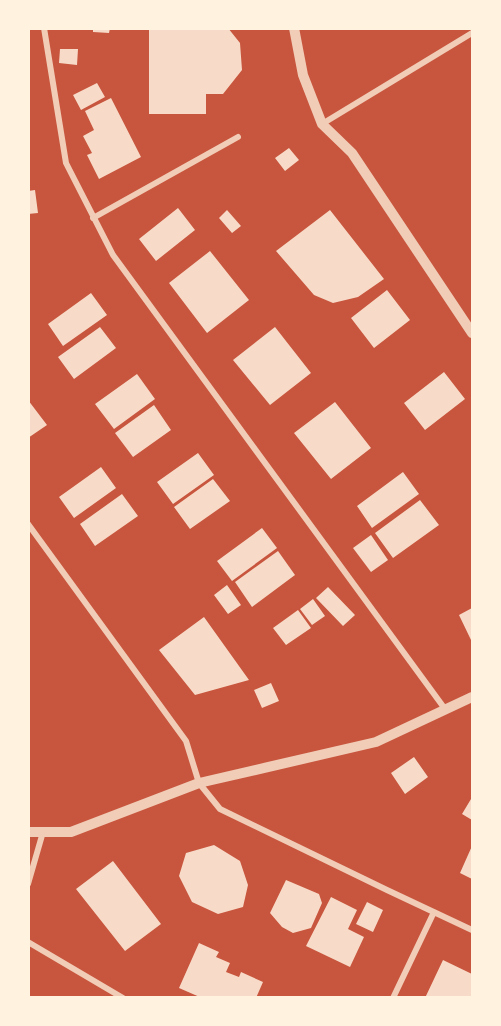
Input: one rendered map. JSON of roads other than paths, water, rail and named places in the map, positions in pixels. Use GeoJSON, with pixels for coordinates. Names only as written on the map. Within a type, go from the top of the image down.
{"type":"FeatureCollection","features":[{"type":"Feature","properties":{"kind":"street"},"geometry":{"type":"LineString","coordinates":[[44,28],[66,163],[113,255],[445,709]]}},
{"type":"Feature","properties":{"kind":"street"},"geometry":{"type":"LineString","coordinates":[[294,28],[303,75],[322,124],[352,153],[472,333]]}},
{"type":"Feature","properties":{"kind":"street"},"geometry":{"type":"LineString","coordinates":[[322,124],[472,33]]}},
{"type":"Feature","properties":{"kind":"street"},"geometry":{"type":"LineString","coordinates":[[93,218],[238,136]]}},
{"type":"Feature","properties":{"kind":"street"},"geometry":{"type":"LineString","coordinates":[[28,524],[186,741],[199,783],[220,809],[472,930]]}},
{"type":"Feature","properties":{"kind":"street"},"geometry":{"type":"LineString","coordinates":[[28,832],[71,832],[199,783],[376,742],[472,697]]}},
{"type":"Feature","properties":{"kind":"street"},"geometry":{"type":"LineString","coordinates":[[28,884],[43,832]]}},
{"type":"Feature","properties":{"kind":"street"},"geometry":{"type":"LineString","coordinates":[[393,998],[434,912]]}},
{"type":"Feature","properties":{"kind":"street"},"geometry":{"type":"LineString","coordinates":[[28,942],[123,998]]}}]}
